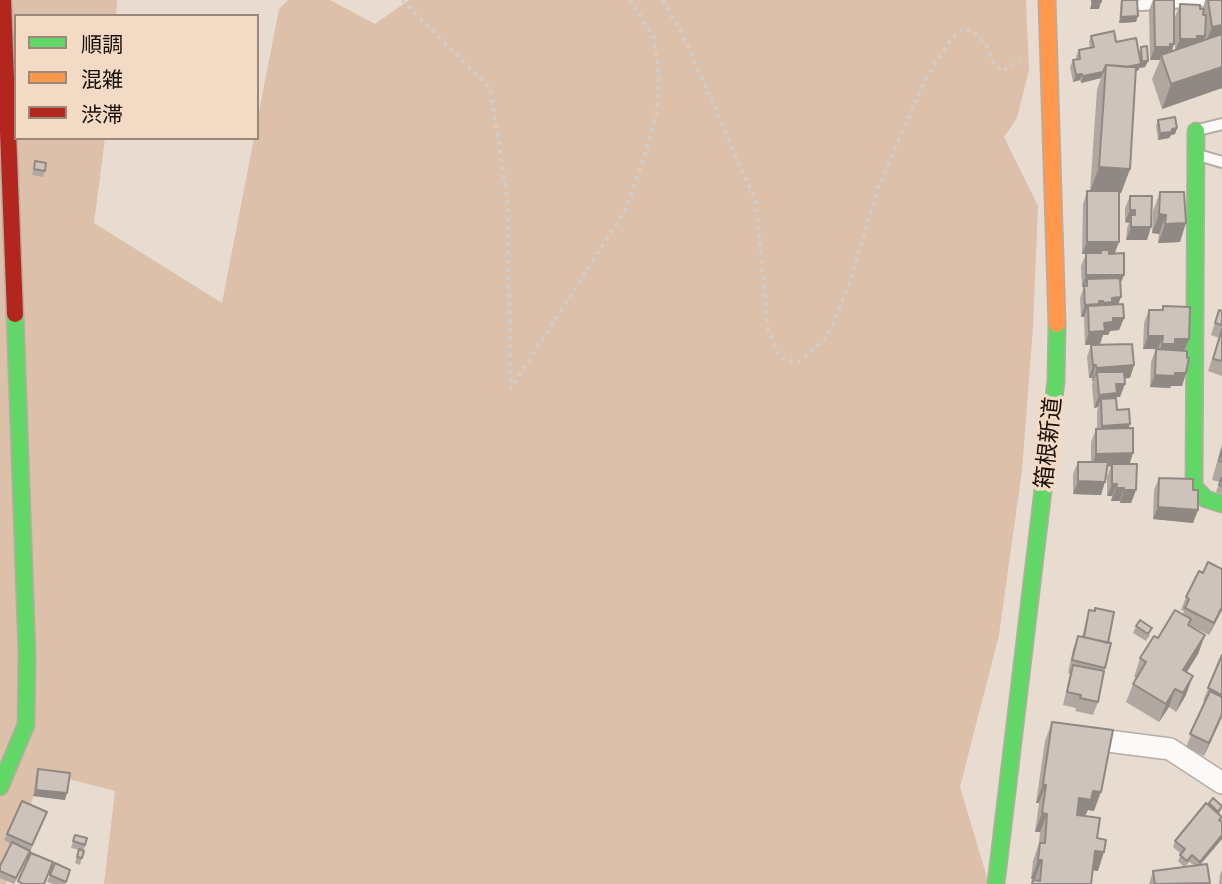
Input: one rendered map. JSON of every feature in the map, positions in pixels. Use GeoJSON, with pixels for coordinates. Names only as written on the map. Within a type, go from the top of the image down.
{"type":"FeatureCollection","features":[{"type":"Feature","properties":{"kind":"main road"},"geometry":{"type":"LineString","coordinates":[[0,787],[26,725],[27,655],[3,0]]}},
{"type":"Feature","properties":{"kind":"main road","name":"箱根新道"},"geometry":{"type":"LineString","coordinates":[[996,884],[1056,381],[1057,304],[1048,0]]}},
{"type":"Feature","properties":{"kind":"main road"},"geometry":{"type":"LineString","coordinates":[[1196,131],[1194,487],[1206,499],[1222,504]]}},
{"type":"Feature","properties":{"kind":"street"},"geometry":{"type":"LineString","coordinates":[[1061,736],[1170,749],[1222,783]]}},
{"type":"Feature","properties":{"kind":"lane"},"geometry":{"type":"LineString","coordinates":[[1141,5],[1213,0]]}},
{"type":"Feature","properties":{"kind":"lane"},"geometry":{"type":"LineString","coordinates":[[1196,131],[1222,124]]}},
{"type":"Feature","properties":{"kind":"lane"},"geometry":{"type":"LineString","coordinates":[[1196,154],[1222,162]]}},
{"type":"Feature","properties":{"kind":"path"},"geometry":{"type":"LineString","coordinates":[[402,0],[491,88],[507,195],[511,389],[627,207],[643,161],[656,117],[659,77],[654,38],[630,0]]}},
{"type":"Feature","properties":{"kind":"path"},"geometry":{"type":"LineString","coordinates":[[663,0],[686,41],[756,202],[768,328],[775,350],[786,361],[798,362],[824,340],[834,324],[849,285],[879,185],[927,76],[952,38],[964,29],[978,35],[987,47],[994,65],[1003,71],[1019,62],[1022,53]]}},
{"type":"Feature","properties":{"kind":"shaded area"},"geometry":{"type":"Polygon","coordinates":[[[0,0],[117,0],[116,14],[14,14],[14,140],[105,140],[94,223],[222,303],[254,140],[259,140],[259,112],[279,9],[288,0],[330,0],[375,24],[409,0],[1026,0],[1029,70],[1017,118],[1004,137],[1038,206],[1033,327],[1022,470],[999,635],[960,787],[989,884],[104,884],[115,791],[41,772],[6,884],[0,884],[0,0]]]}},
{"type":"Feature","properties":{"kind":"building"},"geometry":{"type":"Polygon","coordinates":[[[1122,0],[1137,0],[1138,16],[1121,17],[1122,0]]]}},
{"type":"Feature","properties":{"kind":"building"},"geometry":{"type":"Polygon","coordinates":[[[1154,0],[1174,0],[1174,44],[1170,44],[1170,47],[1155,47],[1154,0]]]}},
{"type":"Feature","properties":{"kind":"building"},"geometry":{"type":"Polygon","coordinates":[[[1208,0],[1222,0],[1222,25],[1212,27],[1208,0]]]}},
{"type":"Feature","properties":{"kind":"building"},"geometry":{"type":"Polygon","coordinates":[[[1180,4],[1200,5],[1200,9],[1204,9],[1205,36],[1180,39],[1180,4]]]}},
{"type":"Feature","properties":{"kind":"building"},"geometry":{"type":"Polygon","coordinates":[[[1114,31],[1116,42],[1136,38],[1141,64],[1127,67],[1106,65],[1103,72],[1076,75],[1073,60],[1080,59],[1079,50],[1094,47],[1091,36],[1114,31]]]}},
{"type":"Feature","properties":{"kind":"building"},"geometry":{"type":"Polygon","coordinates":[[[1222,34],[1222,67],[1171,84],[1161,55],[1222,34]]]}},
{"type":"Feature","properties":{"kind":"building"},"geometry":{"type":"Polygon","coordinates":[[[1147,46],[1148,61],[1142,61],[1141,47],[1147,46]]]}},
{"type":"Feature","properties":{"kind":"building"},"geometry":{"type":"Polygon","coordinates":[[[1106,65],[1136,67],[1130,169],[1099,167],[1106,65]]]}},
{"type":"Feature","properties":{"kind":"building"},"geometry":{"type":"Polygon","coordinates":[[[1175,117],[1177,128],[1172,129],[1172,132],[1160,133],[1158,120],[1175,117]]]}},
{"type":"Feature","properties":{"kind":"building"},"geometry":{"type":"Polygon","coordinates":[[[35,161],[46,163],[45,171],[34,169],[35,161]]]}},
{"type":"Feature","properties":{"kind":"building"},"geometry":{"type":"Polygon","coordinates":[[[1087,191],[1119,191],[1119,242],[1087,242],[1087,191]]]}},
{"type":"Feature","properties":{"kind":"building"},"geometry":{"type":"Polygon","coordinates":[[[1160,192],[1184,192],[1186,223],[1165,224],[1166,215],[1159,214],[1160,192]]]}},
{"type":"Feature","properties":{"kind":"building"},"geometry":{"type":"Polygon","coordinates":[[[1130,196],[1152,196],[1151,227],[1131,227],[1131,215],[1135,215],[1135,210],[1130,210],[1130,196]]]}},
{"type":"Feature","properties":{"kind":"building"},"geometry":{"type":"Polygon","coordinates":[[[1101,250],[1109,250],[1109,254],[1124,253],[1124,275],[1086,275],[1086,253],[1101,253],[1101,250]]]}},
{"type":"Feature","properties":{"kind":"building"},"geometry":{"type":"Polygon","coordinates":[[[1120,278],[1121,297],[1112,298],[1112,302],[1099,301],[1099,304],[1085,305],[1084,286],[1087,286],[1087,279],[1120,278]]]}},
{"type":"Feature","properties":{"kind":"building"},"geometry":{"type":"Polygon","coordinates":[[[1123,304],[1124,318],[1113,318],[1113,322],[1104,323],[1105,331],[1089,332],[1088,306],[1123,304]]]}},
{"type":"Feature","properties":{"kind":"building"},"geometry":{"type":"Polygon","coordinates":[[[1163,306],[1190,307],[1189,339],[1175,339],[1175,344],[1162,344],[1163,336],[1148,336],[1149,310],[1163,310],[1163,306]]]}},
{"type":"Feature","properties":{"kind":"building"},"geometry":{"type":"Polygon","coordinates":[[[1219,310],[1222,311],[1222,325],[1215,323],[1219,310]]]}},
{"type":"Feature","properties":{"kind":"building"},"geometry":{"type":"Polygon","coordinates":[[[1222,329],[1222,361],[1213,359],[1222,329]]]}},
{"type":"Feature","properties":{"kind":"building"},"geometry":{"type":"Polygon","coordinates":[[[1132,344],[1134,365],[1097,368],[1093,365],[1091,345],[1132,344]]]}},
{"type":"Feature","properties":{"kind":"building"},"geometry":{"type":"Polygon","coordinates":[[[1156,349],[1187,351],[1189,358],[1186,373],[1175,373],[1175,376],[1155,375],[1156,349]]]}},
{"type":"Feature","properties":{"kind":"building"},"geometry":{"type":"Polygon","coordinates":[[[1097,372],[1124,372],[1125,384],[1116,384],[1117,393],[1099,395],[1097,372]]]}},
{"type":"Feature","properties":{"kind":"building"},"geometry":{"type":"Polygon","coordinates":[[[1116,398],[1117,410],[1129,409],[1130,424],[1102,426],[1101,399],[1116,398]]]}},
{"type":"Feature","properties":{"kind":"building"},"geometry":{"type":"Polygon","coordinates":[[[1133,428],[1133,453],[1096,454],[1096,429],[1133,428]]]}},
{"type":"Feature","properties":{"kind":"building"},"geometry":{"type":"Polygon","coordinates":[[[1078,462],[1108,462],[1105,482],[1078,481],[1078,462]]]}},
{"type":"Feature","properties":{"kind":"building"},"geometry":{"type":"Polygon","coordinates":[[[1112,464],[1137,464],[1136,490],[1116,488],[1117,484],[1112,484],[1112,464]]]}},
{"type":"Feature","properties":{"kind":"building"},"geometry":{"type":"Polygon","coordinates":[[[1159,478],[1193,479],[1193,490],[1198,490],[1198,510],[1158,507],[1159,478]]]}},
{"type":"Feature","properties":{"kind":"building"},"geometry":{"type":"Polygon","coordinates":[[[1208,562],[1222,569],[1222,607],[1214,623],[1185,608],[1189,599],[1186,597],[1199,571],[1203,573],[1208,562]]]}},
{"type":"Feature","properties":{"kind":"building"},"geometry":{"type":"Polygon","coordinates":[[[1095,608],[1114,612],[1108,643],[1084,637],[1089,610],[1095,611],[1095,608]]]}},
{"type":"Feature","properties":{"kind":"building"},"geometry":{"type":"Polygon","coordinates":[[[1175,610],[1191,619],[1188,625],[1205,635],[1183,670],[1193,676],[1183,693],[1175,689],[1166,704],[1133,684],[1146,662],[1140,658],[1154,636],[1158,638],[1175,610]]]}},
{"type":"Feature","properties":{"kind":"building"},"geometry":{"type":"Polygon","coordinates":[[[1140,620],[1152,628],[1148,634],[1136,626],[1140,620]]]}},
{"type":"Feature","properties":{"kind":"building"},"geometry":{"type":"Polygon","coordinates":[[[1078,636],[1111,643],[1105,668],[1072,660],[1078,636]]]}},
{"type":"Feature","properties":{"kind":"building"},"geometry":{"type":"Polygon","coordinates":[[[1222,655],[1222,695],[1208,688],[1222,655]]]}},
{"type":"Feature","properties":{"kind":"building"},"geometry":{"type":"Polygon","coordinates":[[[1073,665],[1104,671],[1098,702],[1067,692],[1073,665]]]}},
{"type":"Feature","properties":{"kind":"building"},"geometry":{"type":"Polygon","coordinates":[[[1210,691],[1222,697],[1222,714],[1209,743],[1190,734],[1210,691]]]}},
{"type":"Feature","properties":{"kind":"building"},"geometry":{"type":"Polygon","coordinates":[[[1052,722],[1113,730],[1101,792],[1093,791],[1091,800],[1079,798],[1077,815],[1100,818],[1097,838],[1106,840],[1104,852],[1095,851],[1091,884],[1032,884],[1033,880],[1040,881],[1040,843],[1045,843],[1047,814],[1042,813],[1046,785],[1043,784],[1052,722]]]}},
{"type":"Feature","properties":{"kind":"building"},"geometry":{"type":"Polygon","coordinates":[[[38,769],[70,773],[67,793],[36,790],[38,769]]]}},
{"type":"Feature","properties":{"kind":"building"},"geometry":{"type":"Polygon","coordinates":[[[1213,798],[1222,806],[1218,812],[1209,803],[1213,798]]]}},
{"type":"Feature","properties":{"kind":"building"},"geometry":{"type":"Polygon","coordinates":[[[22,801],[47,812],[32,845],[7,834],[22,801]]]}},
{"type":"Feature","properties":{"kind":"building"},"geometry":{"type":"Polygon","coordinates":[[[1206,803],[1222,817],[1219,820],[1222,822],[1222,835],[1200,862],[1192,855],[1187,861],[1180,855],[1185,849],[1175,841],[1206,803]]]}},
{"type":"Feature","properties":{"kind":"building"},"geometry":{"type":"Polygon","coordinates":[[[75,835],[87,838],[85,845],[73,841],[75,835]]]}},
{"type":"Feature","properties":{"kind":"building"},"geometry":{"type":"Polygon","coordinates":[[[12,842],[30,851],[16,878],[0,871],[12,842]]]}},
{"type":"Feature","properties":{"kind":"building"},"geometry":{"type":"Polygon","coordinates":[[[79,849],[84,851],[82,858],[77,857],[79,849]]]}},
{"type":"Feature","properties":{"kind":"building"},"geometry":{"type":"Polygon","coordinates":[[[31,853],[53,862],[44,884],[23,884],[18,881],[31,853]]]}},
{"type":"Feature","properties":{"kind":"building"},"geometry":{"type":"Polygon","coordinates":[[[55,863],[70,870],[66,882],[50,875],[55,863]]]}},
{"type":"Feature","properties":{"kind":"building"},"geometry":{"type":"Polygon","coordinates":[[[1207,864],[1210,883],[1155,884],[1153,871],[1207,864]]]}},
{"type":"Feature","properties":{"kind":"traffic: fast"},"geometry":{"type":"LineString","coordinates":[[1196,131],[1194,487],[1206,499],[1222,504]]}},
{"type":"Feature","properties":{"kind":"traffic: fast"},"geometry":{"type":"LineString","coordinates":[[0,787],[26,725],[27,655],[15,314]]}},
{"type":"Feature","properties":{"kind":"traffic: fast"},"geometry":{"type":"LineString","coordinates":[[996,884],[1056,381],[1057,324]]}},
{"type":"Feature","properties":{"kind":"traffic: slow"},"geometry":{"type":"LineString","coordinates":[[1047,0],[1057,324]]}},
{"type":"Feature","properties":{"kind":"traffic: jam"},"geometry":{"type":"LineString","coordinates":[[3,0],[15,314]]}}]}
